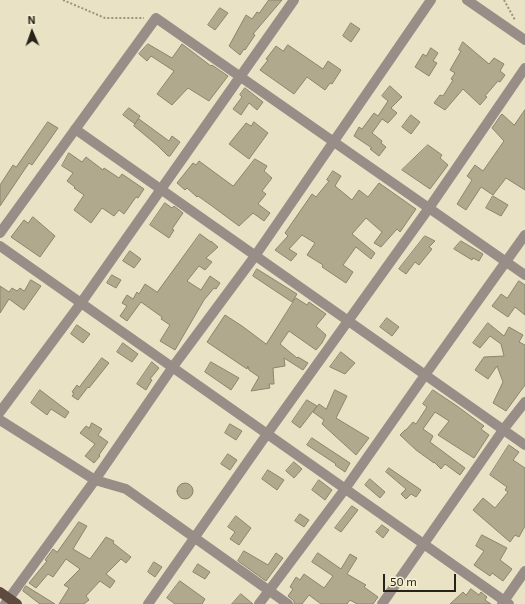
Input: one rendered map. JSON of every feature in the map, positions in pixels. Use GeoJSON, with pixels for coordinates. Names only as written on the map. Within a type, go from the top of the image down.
{"type":"FeatureCollection","features":[{"type":"Feature","properties":{"kind":"main road"},"geometry":{"type":"LineString","coordinates":[[0,592],[11,602]]}},
{"type":"Feature","properties":{"kind":"street"},"geometry":{"type":"LineString","coordinates":[[0,412],[81,303],[294,0]]}},
{"type":"Feature","properties":{"kind":"street"},"geometry":{"type":"LineString","coordinates":[[11,602],[172,368],[255,256],[431,0]]}},
{"type":"Feature","properties":{"kind":"street"},"geometry":{"type":"LineString","coordinates":[[467,0],[525,40]]}},
{"type":"Feature","properties":{"kind":"street"},"geometry":{"type":"LineString","coordinates":[[0,233],[156,18],[525,276]]}},
{"type":"Feature","properties":{"kind":"street"},"geometry":{"type":"LineString","coordinates":[[148,604],[347,321],[429,208],[525,68]]}},
{"type":"Feature","properties":{"kind":"street"},"geometry":{"type":"LineString","coordinates":[[75,129],[525,445]]}},
{"type":"Feature","properties":{"kind":"street"},"geometry":{"type":"LineString","coordinates":[[259,604],[346,489],[424,375],[525,235]]}},
{"type":"Feature","properties":{"kind":"street"},"geometry":{"type":"LineString","coordinates":[[0,246],[346,489],[505,603],[525,571]]}},
{"type":"Feature","properties":{"kind":"street"},"geometry":{"type":"LineString","coordinates":[[382,604],[503,430],[525,402]]}},
{"type":"Feature","properties":{"kind":"street"},"geometry":{"type":"LineString","coordinates":[[0,420],[95,480],[126,489],[288,604]]}},
{"type":"Feature","properties":{"kind":"path"},"geometry":{"type":"LineString","coordinates":[[63,0],[104,18],[156,18]]}},
{"type":"Feature","properties":{"kind":"path"},"geometry":{"type":"LineString","coordinates":[[504,0],[515,21]]}},
{"type":"Feature","properties":{"kind":"building"},"geometry":{"type":"Polygon","coordinates":[[[269,0],[282,0],[253,34],[255,35],[240,55],[229,46],[246,15],[252,19],[257,12],[259,13],[269,0]]]}},
{"type":"Feature","properties":{"kind":"building"},"geometry":{"type":"Polygon","coordinates":[[[220,8],[228,13],[215,30],[208,25],[220,8]]]}},
{"type":"Feature","properties":{"kind":"building"},"geometry":{"type":"Polygon","coordinates":[[[351,23],[360,29],[351,42],[343,36],[351,23]]]}},
{"type":"Feature","properties":{"kind":"building"},"geometry":{"type":"Polygon","coordinates":[[[463,42],[489,64],[494,58],[504,64],[500,71],[505,75],[500,82],[498,81],[485,96],[487,97],[480,105],[463,89],[445,110],[434,103],[440,95],[443,96],[453,80],[451,79],[455,73],[450,70],[461,51],[459,50],[463,42]]]}},
{"type":"Feature","properties":{"kind":"building"},"geometry":{"type":"Polygon","coordinates":[[[148,44],[172,58],[182,44],[211,66],[212,65],[228,76],[209,101],[188,88],[172,105],[157,94],[174,71],[151,56],[147,61],[139,54],[148,44]]]}},
{"type":"Feature","properties":{"kind":"building"},"geometry":{"type":"Polygon","coordinates":[[[288,45],[323,69],[328,61],[341,70],[332,84],[330,83],[325,90],[307,77],[294,94],[260,70],[276,46],[283,51],[288,45]]]}},
{"type":"Feature","properties":{"kind":"building"},"geometry":{"type":"Polygon","coordinates":[[[431,48],[438,53],[433,61],[437,63],[429,76],[415,67],[423,54],[426,56],[431,48]]]}},
{"type":"Feature","properties":{"kind":"building"},"geometry":{"type":"Polygon","coordinates":[[[390,86],[402,97],[391,108],[397,113],[388,123],[382,119],[372,133],[382,141],[381,143],[386,147],[379,156],[370,149],[372,148],[354,136],[359,127],[362,129],[374,113],[378,116],[388,101],[382,96],[390,86]]]}},
{"type":"Feature","properties":{"kind":"building"},"geometry":{"type":"Polygon","coordinates":[[[245,88],[263,102],[257,110],[249,103],[241,115],[233,109],[242,97],[240,95],[245,88]]]}},
{"type":"Feature","properties":{"kind":"building"},"geometry":{"type":"Polygon","coordinates":[[[129,108],[140,116],[135,124],[123,115],[129,108]]]}},
{"type":"Feature","properties":{"kind":"building"},"geometry":{"type":"Polygon","coordinates":[[[525,110],[525,190],[506,178],[493,195],[481,187],[466,210],[457,204],[472,180],[467,176],[475,165],[483,171],[504,141],[492,128],[502,114],[514,125],[525,110]]]}},
{"type":"Feature","properties":{"kind":"building"},"geometry":{"type":"Polygon","coordinates":[[[411,115],[420,122],[411,134],[402,127],[411,115]]]}},
{"type":"Feature","properties":{"kind":"building"},"geometry":{"type":"Polygon","coordinates":[[[139,119],[169,141],[172,136],[180,142],[170,156],[168,156],[134,126],[139,119]]]}},
{"type":"Feature","properties":{"kind":"building"},"geometry":{"type":"Polygon","coordinates":[[[48,122],[58,128],[32,165],[29,163],[0,206],[0,185],[13,165],[16,167],[48,122]]]}},
{"type":"Feature","properties":{"kind":"building"},"geometry":{"type":"Polygon","coordinates":[[[254,122],[268,133],[249,159],[229,144],[246,123],[251,126],[254,122]]]}},
{"type":"Feature","properties":{"kind":"building"},"geometry":{"type":"Polygon","coordinates":[[[428,145],[442,155],[440,158],[448,165],[430,189],[402,170],[428,145]]]}},
{"type":"Feature","properties":{"kind":"building"},"geometry":{"type":"Polygon","coordinates":[[[69,153],[82,162],[86,157],[103,170],[104,168],[119,178],[122,174],[144,189],[138,198],[136,197],[124,214],[119,210],[114,216],[102,208],[91,223],[74,210],[84,195],[67,181],[73,173],[62,166],[69,153]]]}},
{"type":"Feature","properties":{"kind":"building"},"geometry":{"type":"Polygon","coordinates":[[[255,159],[267,166],[264,171],[272,178],[262,191],[266,194],[258,204],[270,213],[264,221],[253,213],[239,226],[198,196],[197,197],[187,188],[185,190],[177,183],[193,163],[196,165],[199,161],[233,186],[255,159]]]}},
{"type":"Feature","properties":{"kind":"building"},"geometry":{"type":"Polygon","coordinates":[[[333,171],[341,176],[335,186],[352,200],[359,190],[368,197],[379,183],[416,209],[400,232],[397,229],[381,247],[374,243],[382,232],[366,218],[352,234],[375,253],[371,259],[356,247],[343,265],[353,272],[346,283],[322,267],[323,265],[307,255],[315,243],[302,235],[289,249],[297,254],[291,261],[275,250],[288,236],[285,233],[312,194],[316,197],[329,181],[327,180],[333,171]]]}},
{"type":"Feature","properties":{"kind":"building"},"geometry":{"type":"Polygon","coordinates":[[[493,196],[508,205],[501,216],[486,208],[493,196]]]}},
{"type":"Feature","properties":{"kind":"building"},"geometry":{"type":"Polygon","coordinates":[[[165,203],[172,208],[174,206],[183,213],[172,229],[174,230],[169,238],[150,225],[165,203]]]}},
{"type":"Feature","properties":{"kind":"building"},"geometry":{"type":"Polygon","coordinates":[[[33,217],[55,236],[40,257],[11,237],[24,220],[28,223],[33,217]]]}},
{"type":"Feature","properties":{"kind":"building"},"geometry":{"type":"Polygon","coordinates":[[[200,234],[218,247],[206,258],[212,262],[205,270],[199,266],[187,281],[201,290],[210,276],[220,283],[204,300],[175,350],[160,341],[170,325],[161,319],[162,317],[141,302],[127,321],[120,316],[127,306],[122,303],[127,295],[133,299],[137,292],[139,294],[145,284],[157,292],[200,234]]]}},
{"type":"Feature","properties":{"kind":"building"},"geometry":{"type":"Polygon","coordinates":[[[425,236],[435,241],[429,247],[432,249],[419,265],[415,262],[406,274],[399,269],[425,236]]]}},
{"type":"Feature","properties":{"kind":"building"},"geometry":{"type":"Polygon","coordinates":[[[461,241],[483,254],[479,261],[473,258],[472,260],[454,249],[461,241]]]}},
{"type":"Feature","properties":{"kind":"building"},"geometry":{"type":"Polygon","coordinates":[[[130,251],[141,259],[134,268],[123,261],[130,251]]]}},
{"type":"Feature","properties":{"kind":"building"},"geometry":{"type":"Polygon","coordinates":[[[257,269],[297,294],[292,302],[253,276],[257,269]]]}},
{"type":"Feature","properties":{"kind":"building"},"geometry":{"type":"Polygon","coordinates":[[[112,275],[121,280],[116,288],[107,283],[112,275]]]}},
{"type":"Feature","properties":{"kind":"building"},"geometry":{"type":"Polygon","coordinates":[[[31,280],[41,286],[24,310],[9,299],[0,313],[0,286],[9,292],[12,288],[17,291],[20,288],[24,291],[31,280]]]}},
{"type":"Feature","properties":{"kind":"building"},"geometry":{"type":"Polygon","coordinates":[[[519,281],[525,285],[525,315],[515,307],[508,317],[492,306],[501,294],[507,298],[519,281]]]}},
{"type":"Feature","properties":{"kind":"building"},"geometry":{"type":"Polygon","coordinates":[[[296,298],[307,305],[309,302],[326,314],[316,326],[326,335],[316,350],[289,331],[280,344],[297,358],[298,357],[308,363],[303,370],[284,358],[285,366],[273,368],[274,384],[269,384],[270,388],[251,391],[259,377],[249,370],[248,366],[247,369],[207,342],[225,315],[266,344],[296,298]]]}},
{"type":"Feature","properties":{"kind":"building"},"geometry":{"type":"Polygon","coordinates":[[[387,318],[399,327],[392,336],[380,327],[387,318]]]}},
{"type":"Feature","properties":{"kind":"building"},"geometry":{"type":"Polygon","coordinates":[[[488,323],[504,336],[509,327],[523,335],[519,342],[525,345],[525,385],[506,411],[493,403],[503,382],[497,366],[488,379],[475,370],[484,357],[504,356],[501,344],[490,336],[480,348],[473,343],[488,323]]]}},
{"type":"Feature","properties":{"kind":"building"},"geometry":{"type":"Polygon","coordinates":[[[77,325],[90,334],[83,343],[71,334],[77,325]]]}},
{"type":"Feature","properties":{"kind":"building"},"geometry":{"type":"Polygon","coordinates":[[[123,343],[138,354],[132,362],[117,352],[123,343]]]}},
{"type":"Feature","properties":{"kind":"building"},"geometry":{"type":"Polygon","coordinates":[[[341,352],[355,363],[345,374],[330,367],[341,352]]]}},
{"type":"Feature","properties":{"kind":"building"},"geometry":{"type":"Polygon","coordinates":[[[102,358],[109,363],[78,400],[72,396],[74,393],[72,392],[77,385],[79,387],[102,358]]]}},
{"type":"Feature","properties":{"kind":"building"},"geometry":{"type":"Polygon","coordinates":[[[152,362],[159,368],[150,379],[152,380],[146,390],[137,384],[152,362]]]}},
{"type":"Feature","properties":{"kind":"building"},"geometry":{"type":"Polygon","coordinates":[[[211,362],[239,378],[231,390],[205,372],[211,362]]]}},
{"type":"Feature","properties":{"kind":"building"},"geometry":{"type":"Polygon","coordinates":[[[40,390],[69,412],[65,418],[51,409],[47,415],[31,403],[40,390]]]}},
{"type":"Feature","properties":{"kind":"building"},"geometry":{"type":"Polygon","coordinates":[[[335,390],[347,396],[336,418],[369,438],[356,455],[322,424],[324,420],[313,412],[319,404],[326,409],[335,390]]]}},
{"type":"Feature","properties":{"kind":"building"},"geometry":{"type":"Polygon","coordinates":[[[433,390],[484,426],[481,429],[489,435],[474,458],[438,435],[449,421],[435,412],[423,429],[433,436],[430,442],[465,468],[460,475],[445,464],[441,469],[434,462],[416,450],[400,435],[413,422],[416,424],[427,407],[423,404],[433,390]]]}},
{"type":"Feature","properties":{"kind":"building"},"geometry":{"type":"Polygon","coordinates":[[[307,400],[317,406],[300,428],[292,422],[307,400]]]}},
{"type":"Feature","properties":{"kind":"building"},"geometry":{"type":"Polygon","coordinates":[[[92,423],[102,429],[98,435],[108,442],[94,463],[85,456],[95,444],[80,433],[86,426],[89,428],[92,423]]]}},
{"type":"Feature","properties":{"kind":"building"},"geometry":{"type":"Polygon","coordinates":[[[230,424],[242,431],[236,440],[225,433],[230,424]]]}},
{"type":"Feature","properties":{"kind":"building"},"geometry":{"type":"Polygon","coordinates":[[[312,438],[350,463],[345,472],[335,465],[336,464],[307,445],[312,438]]]}},
{"type":"Feature","properties":{"kind":"building"},"geometry":{"type":"Polygon","coordinates":[[[509,445],[519,452],[513,460],[525,468],[525,526],[519,537],[515,535],[510,542],[473,510],[483,498],[495,508],[508,492],[505,490],[507,487],[490,475],[509,445]]]}},
{"type":"Feature","properties":{"kind":"building"},"geometry":{"type":"Polygon","coordinates":[[[228,454],[237,460],[230,470],[221,464],[228,454]]]}},
{"type":"Feature","properties":{"kind":"building"},"geometry":{"type":"Polygon","coordinates":[[[294,462],[302,469],[294,478],[286,471],[294,462]]]}},
{"type":"Feature","properties":{"kind":"building"},"geometry":{"type":"Polygon","coordinates":[[[389,468],[421,490],[416,497],[411,494],[406,499],[401,494],[406,489],[386,472],[389,468]]]}},
{"type":"Feature","properties":{"kind":"building"},"geometry":{"type":"Polygon","coordinates":[[[268,470],[284,480],[277,490],[262,479],[268,470]]]}},
{"type":"Feature","properties":{"kind":"building"},"geometry":{"type":"Polygon","coordinates":[[[370,479],[385,492],[380,498],[365,485],[370,479]]]}},
{"type":"Feature","properties":{"kind":"building"},"geometry":{"type":"Polygon","coordinates":[[[319,480],[332,490],[325,500],[312,490],[319,480]]]}},
{"type":"Feature","properties":{"kind":"building"},"geometry":{"type":"Polygon","coordinates":[[[185,483],[192,488],[193,491],[188,498],[185,499],[178,494],[177,491],[182,484],[185,483]]]}},
{"type":"Feature","properties":{"kind":"building"},"geometry":{"type":"Polygon","coordinates":[[[352,506],[358,510],[341,532],[335,528],[352,506]]]}},
{"type":"Feature","properties":{"kind":"building"},"geometry":{"type":"Polygon","coordinates":[[[300,514],[309,520],[304,527],[295,521],[300,514]]]}},
{"type":"Feature","properties":{"kind":"building"},"geometry":{"type":"Polygon","coordinates":[[[236,516],[251,528],[239,545],[230,539],[235,532],[228,527],[236,516]]]}},
{"type":"Feature","properties":{"kind":"building"},"geometry":{"type":"Polygon","coordinates":[[[79,522],[87,526],[73,549],[90,559],[106,537],[114,541],[113,543],[131,557],[126,563],[121,559],[106,574],[115,581],[110,588],[100,581],[86,596],[89,600],[84,604],[59,604],[69,588],[64,585],[80,569],[66,559],[53,577],[48,574],[36,588],[29,583],[47,561],[45,560],[53,549],[57,552],[79,522]]]}},
{"type":"Feature","properties":{"kind":"building"},"geometry":{"type":"Polygon","coordinates":[[[382,525],[389,530],[383,538],[376,532],[382,525]]]}},
{"type":"Feature","properties":{"kind":"building"},"geometry":{"type":"Polygon","coordinates":[[[482,535],[507,548],[500,560],[512,569],[503,581],[492,573],[490,576],[474,565],[484,551],[476,546],[482,535]]]}},
{"type":"Feature","properties":{"kind":"building"},"geometry":{"type":"Polygon","coordinates":[[[244,551],[268,565],[276,553],[283,558],[266,581],[238,561],[244,551]]]}},
{"type":"Feature","properties":{"kind":"building"},"geometry":{"type":"Polygon","coordinates":[[[318,553],[341,569],[350,554],[357,558],[347,574],[366,585],[364,587],[378,597],[373,604],[357,604],[350,600],[347,604],[321,604],[309,595],[302,604],[294,604],[294,601],[288,596],[293,589],[290,587],[296,577],[300,580],[304,574],[324,588],[333,576],[312,562],[318,553]]]}},
{"type":"Feature","properties":{"kind":"building"},"geometry":{"type":"Polygon","coordinates":[[[154,562],[162,567],[155,577],[148,572],[154,562]]]}},
{"type":"Feature","properties":{"kind":"building"},"geometry":{"type":"Polygon","coordinates":[[[198,564],[210,572],[205,579],[193,572],[198,564]]]}},
{"type":"Feature","properties":{"kind":"building"},"geometry":{"type":"Polygon","coordinates":[[[180,581],[205,599],[202,604],[175,604],[167,598],[180,581]]]}},
{"type":"Feature","properties":{"kind":"building"},"geometry":{"type":"Polygon","coordinates":[[[26,586],[55,604],[40,604],[23,591],[26,586]]]}},
{"type":"Feature","properties":{"kind":"building"},"geometry":{"type":"Polygon","coordinates":[[[471,589],[479,595],[481,592],[487,597],[485,600],[491,604],[450,604],[463,592],[466,595],[471,589]]]}},
{"type":"Feature","properties":{"kind":"building"},"geometry":{"type":"Polygon","coordinates":[[[241,594],[253,604],[232,604],[241,594]]]}}]}
